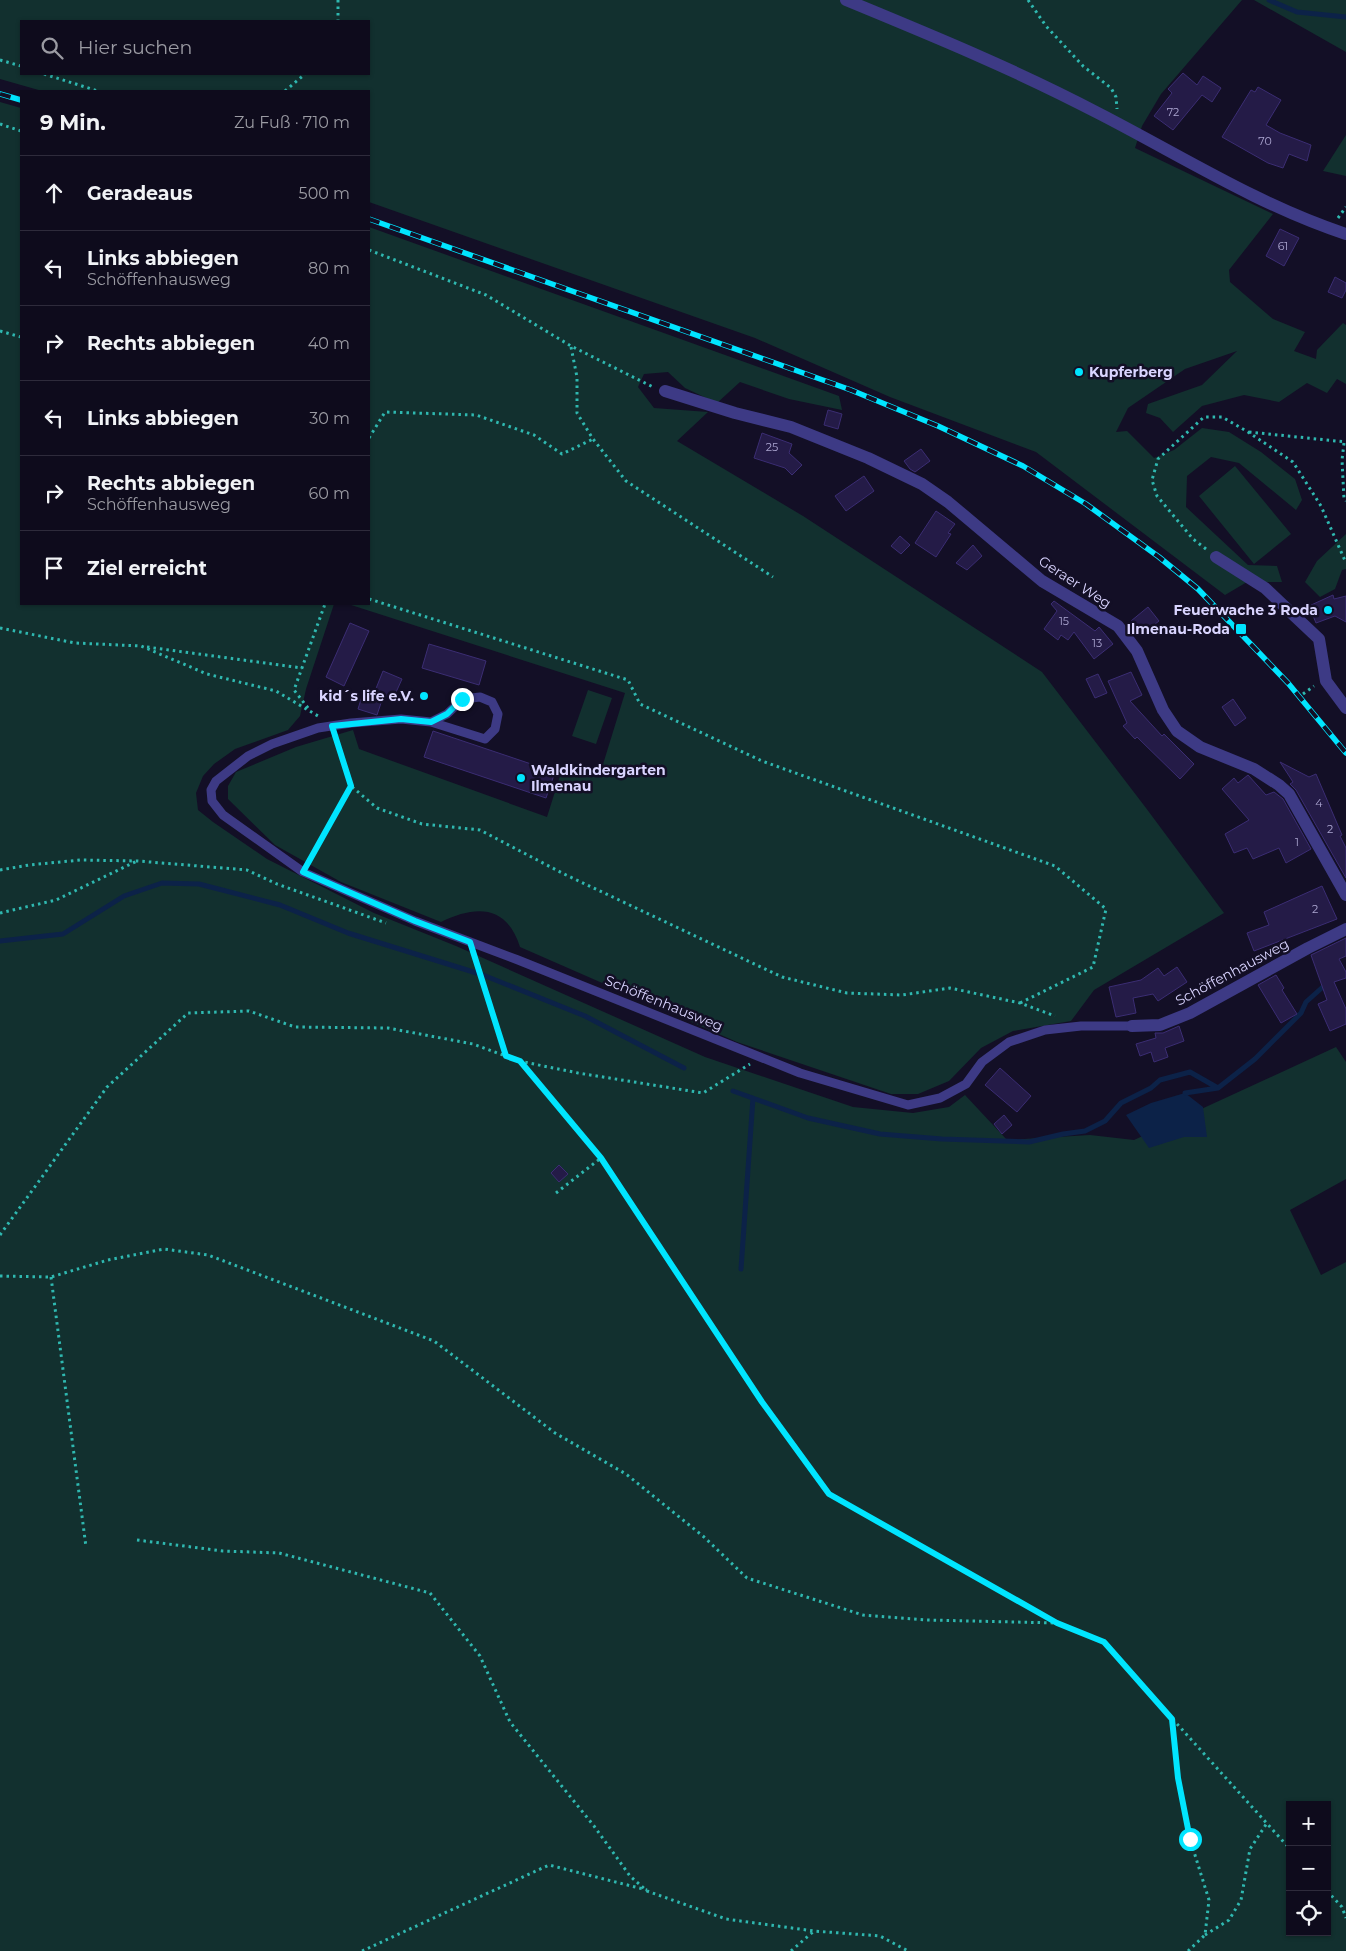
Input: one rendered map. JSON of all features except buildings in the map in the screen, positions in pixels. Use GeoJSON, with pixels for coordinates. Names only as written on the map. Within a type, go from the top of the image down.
{"type":"FeatureCollection","features":[{"type":"Feature","properties":{"kind":"street"},"geometry":{"type":"LineString","coordinates":[[846,0],[1004,66],[1254,196],[1346,234]]}},
{"type":"Feature","properties":{"kind":"street","name":"Geraer Weg"},"geometry":{"type":"LineString","coordinates":[[665,391],[791,428],[868,458],[922,484],[948,502],[1042,581],[1118,626],[1137,651],[1163,710],[1177,731],[1200,747],[1254,769],[1279,784],[1289,794],[1346,895]]}},
{"type":"Feature","properties":{"kind":"street"},"geometry":{"type":"LineString","coordinates":[[1216,557],[1264,588],[1318,639],[1326,681],[1346,708]]}},
{"type":"Feature","properties":{"kind":"street","name":"Schöffenhausweg"},"geometry":{"type":"LineString","coordinates":[[1132,1026],[1160,1025],[1190,1014],[1308,948],[1346,930]]}},
{"type":"Feature","properties":{"kind":"lane","name":"Schöffenhausweg"},"geometry":{"type":"LineString","coordinates":[[431,722],[447,714],[462,699],[480,696],[492,702],[498,714],[495,729],[485,738],[431,722],[401,719],[332,726],[298,734],[248,756],[216,781],[211,790],[212,801],[224,815],[303,872],[420,923],[800,1073],[908,1105],[940,1098],[966,1084],[982,1062],[1009,1042],[1045,1030],[1081,1026],[1132,1026]]}},
{"type":"Feature","properties":{"kind":"path"},"geometry":{"type":"LineString","coordinates":[[338,0],[338,20]]}},
{"type":"Feature","properties":{"kind":"path"},"geometry":{"type":"LineString","coordinates":[[1028,0],[1046,26],[1083,66],[1111,88],[1116,97],[1118,124]]}},
{"type":"Feature","properties":{"kind":"path"},"geometry":{"type":"LineString","coordinates":[[0,60],[20,66]]}},
{"type":"Feature","properties":{"kind":"path"},"geometry":{"type":"LineString","coordinates":[[47,75],[95,90]]}},
{"type":"Feature","properties":{"kind":"path"},"geometry":{"type":"LineString","coordinates":[[286,90],[304,75]]}},
{"type":"Feature","properties":{"kind":"path"},"geometry":{"type":"LineString","coordinates":[[0,124],[20,131]]}},
{"type":"Feature","properties":{"kind":"path"},"geometry":{"type":"LineString","coordinates":[[370,250],[486,295],[570,346],[645,384],[665,391]]}},
{"type":"Feature","properties":{"kind":"path"},"geometry":{"type":"LineString","coordinates":[[0,331],[20,337]]}},
{"type":"Feature","properties":{"kind":"path"},"geometry":{"type":"LineString","coordinates":[[570,346],[577,377],[576,413],[593,439],[626,481],[773,577]]}},
{"type":"Feature","properties":{"kind":"path"},"geometry":{"type":"LineString","coordinates":[[370,436],[385,412],[476,415],[534,435],[562,454],[593,439]]}},
{"type":"Feature","properties":{"kind":"path"},"geometry":{"type":"LineString","coordinates":[[1216,557],[1193,539],[1156,496],[1152,480],[1158,460],[1204,417],[1222,417],[1293,462],[1321,506],[1346,563]]}},
{"type":"Feature","properties":{"kind":"path"},"geometry":{"type":"LineString","coordinates":[[1248,432],[1345,442],[1342,460],[1346,501]]}},
{"type":"Feature","properties":{"kind":"path"},"geometry":{"type":"LineString","coordinates":[[370,600],[628,680],[640,704],[762,761],[1054,866],[1106,909],[1093,968],[1020,1003]]}},
{"type":"Feature","properties":{"kind":"path"},"geometry":{"type":"LineString","coordinates":[[310,710],[294,690],[325,605]]}},
{"type":"Feature","properties":{"kind":"path"},"geometry":{"type":"LineString","coordinates":[[0,628],[75,643],[141,646],[302,668]]}},
{"type":"Feature","properties":{"kind":"path"},"geometry":{"type":"LineString","coordinates":[[141,646],[207,674],[276,691],[310,710],[332,726],[351,786],[378,808],[422,824],[480,830],[564,874],[782,977],[847,993],[902,995],[950,988],[1020,1003],[1081,1026]]}},
{"type":"Feature","properties":{"kind":"path"},"geometry":{"type":"LineString","coordinates":[[1303,694],[1307,691]]}},
{"type":"Feature","properties":{"kind":"path"},"geometry":{"type":"LineString","coordinates":[[303,872],[351,786]]}},
{"type":"Feature","properties":{"kind":"path"},"geometry":{"type":"LineString","coordinates":[[0,870],[81,860],[138,861],[247,870],[277,884],[393,926]]}},
{"type":"Feature","properties":{"kind":"path"},"geometry":{"type":"LineString","coordinates":[[0,913],[56,900],[138,861]]}},
{"type":"Feature","properties":{"kind":"path"},"geometry":{"type":"LineString","coordinates":[[470,942],[506,1056]]}},
{"type":"Feature","properties":{"kind":"path"},"geometry":{"type":"LineString","coordinates":[[0,1235],[107,1088],[188,1013],[249,1010],[295,1027],[388,1028],[473,1044],[520,1061],[578,1073],[703,1093],[761,1057]]}},
{"type":"Feature","properties":{"kind":"path"},"geometry":{"type":"LineString","coordinates":[[520,1061],[601,1158],[751,1386],[829,1494],[1057,1623],[1104,1642],[1287,1846]]}},
{"type":"Feature","properties":{"kind":"path"},"geometry":{"type":"LineString","coordinates":[[556,1193],[601,1158]]}},
{"type":"Feature","properties":{"kind":"path"},"geometry":{"type":"LineString","coordinates":[[0,1276],[51,1277],[108,1260],[164,1250],[208,1254],[434,1341],[555,1433],[626,1474],[704,1536],[747,1578],[863,1615],[927,1620],[1057,1623]]}},
{"type":"Feature","properties":{"kind":"path"},"geometry":{"type":"LineString","coordinates":[[51,1277],[86,1547]]}},
{"type":"Feature","properties":{"kind":"path"},"geometry":{"type":"LineString","coordinates":[[137,1540],[223,1551],[279,1553],[430,1593],[480,1656],[510,1722],[594,1826],[630,1876],[648,1891]]}},
{"type":"Feature","properties":{"kind":"path"},"geometry":{"type":"LineString","coordinates":[[1172,1719],[1178,1778],[1190,1839],[1209,1900],[1205,1935]]}},
{"type":"Feature","properties":{"kind":"path"},"geometry":{"type":"LineString","coordinates":[[1188,1951],[1205,1935],[1229,1920],[1241,1900],[1250,1849],[1267,1823]]}},
{"type":"Feature","properties":{"kind":"path"},"geometry":{"type":"LineString","coordinates":[[362,1951],[549,1865],[648,1891],[726,1919],[814,1932],[880,1936],[908,1951]]}},
{"type":"Feature","properties":{"kind":"path"},"geometry":{"type":"LineString","coordinates":[[1331,1895],[1344,1906],[1346,1918]]}},
{"type":"Feature","properties":{"kind":"path"},"geometry":{"type":"LineString","coordinates":[[791,1951],[814,1932]]}},
{"type":"Feature","properties":{"kind":"green space"},"geometry":{"type":"Polygon","coordinates":[[[0,0],[1242,0],[1161,94],[1142,126],[1135,148],[1273,214],[1229,270],[1230,282],[1273,319],[1305,332],[1294,351],[1316,359],[1317,350],[1343,323],[1346,325],[1346,384],[1337,379],[1327,393],[1307,383],[1279,402],[1244,395],[1202,406],[1173,432],[1160,418],[1146,413],[1148,404],[1202,385],[1237,351],[1185,369],[1128,408],[1116,432],[1127,431],[1154,458],[1174,450],[1202,428],[1229,432],[1261,452],[1295,479],[1302,500],[1296,510],[1239,463],[1211,457],[1187,476],[1186,507],[1248,565],[1277,566],[1282,582],[1247,582],[1225,595],[1036,452],[890,397],[755,338],[370,202],[370,90],[38,90],[0,79],[0,0]]]}},
{"type":"Feature","properties":{"kind":"green space"},"geometry":{"type":"Polygon","coordinates":[[[1254,0],[1346,0],[1346,52],[1254,0]]]}},
{"type":"Feature","properties":{"kind":"green space"},"geometry":{"type":"Polygon","coordinates":[[[0,102],[20,108],[20,605],[334,605],[306,689],[300,716],[288,730],[235,749],[214,764],[203,776],[196,793],[198,810],[267,859],[374,913],[456,946],[705,1057],[853,1107],[913,1113],[949,1107],[965,1095],[1007,1140],[1090,1135],[1134,1140],[1336,1047],[1346,1062],[1346,1179],[1290,1210],[1321,1275],[1346,1262],[1346,1951],[0,1951],[0,102]]]}},
{"type":"Feature","properties":{"kind":"green space"},"geometry":{"type":"Polygon","coordinates":[[[1346,135],[1346,176],[1323,171],[1346,135]]]}},
{"type":"Feature","properties":{"kind":"green space"},"geometry":{"type":"Polygon","coordinates":[[[370,227],[839,396],[842,410],[789,399],[740,382],[717,403],[685,388],[668,372],[644,374],[638,387],[654,408],[708,412],[677,441],[803,516],[1042,672],[1224,913],[1094,990],[1071,1021],[1013,1031],[981,1048],[949,1081],[918,1094],[891,1094],[737,1042],[520,947],[507,923],[499,916],[489,912],[466,913],[441,922],[341,882],[275,845],[228,799],[228,786],[236,772],[296,747],[353,730],[359,749],[547,817],[564,763],[600,774],[625,693],[351,605],[370,605],[370,227]]]}},
{"type":"Feature","properties":{"kind":"green space"},"geometry":{"type":"Polygon","coordinates":[[[1235,466],[1291,534],[1254,564],[1199,496],[1235,466]]]}},
{"type":"Feature","properties":{"kind":"green space"},"geometry":{"type":"Polygon","coordinates":[[[1346,534],[1346,569],[1342,570],[1335,589],[1320,597],[1305,582],[1317,561],[1346,534]]]}},
{"type":"Feature","properties":{"kind":"green space"},"geometry":{"type":"Polygon","coordinates":[[[588,690],[612,698],[596,744],[572,736],[588,690]]]}},
{"type":"Feature","properties":{"kind":"water"},"geometry":{"type":"Polygon","coordinates":[[[1185,1093],[1203,1107],[1207,1137],[1184,1137],[1149,1148],[1126,1115],[1151,1103],[1185,1093]]]}},
{"type":"Feature","properties":{"kind":"waterway"},"geometry":{"type":"LineString","coordinates":[[1269,0],[1297,12],[1346,17]]}},
{"type":"Feature","properties":{"kind":"waterway"},"geometry":{"type":"LineString","coordinates":[[0,941],[63,934],[124,896],[162,883],[199,884],[280,905],[348,933],[483,975],[585,1016],[684,1068]]}},
{"type":"Feature","properties":{"kind":"waterway"},"geometry":{"type":"LineString","coordinates":[[1185,1093],[1218,1088],[1255,1059],[1301,1013],[1306,1002],[1325,985]]}},
{"type":"Feature","properties":{"kind":"waterway"},"geometry":{"type":"LineString","coordinates":[[733,1091],[808,1118],[880,1134],[942,1139],[1029,1142],[1085,1131],[1105,1121],[1121,1103],[1151,1088],[1160,1080],[1190,1072],[1218,1088]]}},
{"type":"Feature","properties":{"kind":"waterway"},"geometry":{"type":"LineString","coordinates":[[741,1269],[753,1098]]}},
{"type":"Feature","properties":{"kind":"railway"},"geometry":{"type":"LineString","coordinates":[[0,94],[20,100]]}},
{"type":"Feature","properties":{"kind":"railway"},"geometry":{"type":"LineString","coordinates":[[370,219],[851,390],[938,426],[1023,466],[1086,504],[1159,557],[1198,589],[1288,683],[1346,753]]}},
{"type":"Feature","properties":{"kind":"place","name":"Kupferberg"},"geometry":{"type":"Point","coordinates":[1079,372]}},
{"type":"Feature","properties":{"kind":"place","name":"Feuerwache 3 Roda"},"geometry":{"type":"Point","coordinates":[1328,610]}},
{"type":"Feature","properties":{"kind":"place","name":"Ilmenau-Roda"},"geometry":{"type":"Point","coordinates":[1241,629]}},
{"type":"Feature","properties":{"kind":"place","name":"kid´s life e.V."},"geometry":{"type":"Point","coordinates":[424,696]}},
{"type":"Feature","properties":{"kind":"place","name":"Waldkindergarten Ilmenau"},"geometry":{"type":"Point","coordinates":[521,778]}},
{"type":"Feature","properties":{"kind":"route"},"geometry":{"type":"LineString","coordinates":[[462,699],[447,714],[431,722],[401,719],[332,726],[351,786],[303,872],[426,926],[470,942],[506,1056],[520,1061],[601,1158],[661,1246],[703,1314],[762,1402],[829,1494],[1057,1623],[1104,1642],[1172,1719],[1178,1778],[1190,1839]]}}]}
